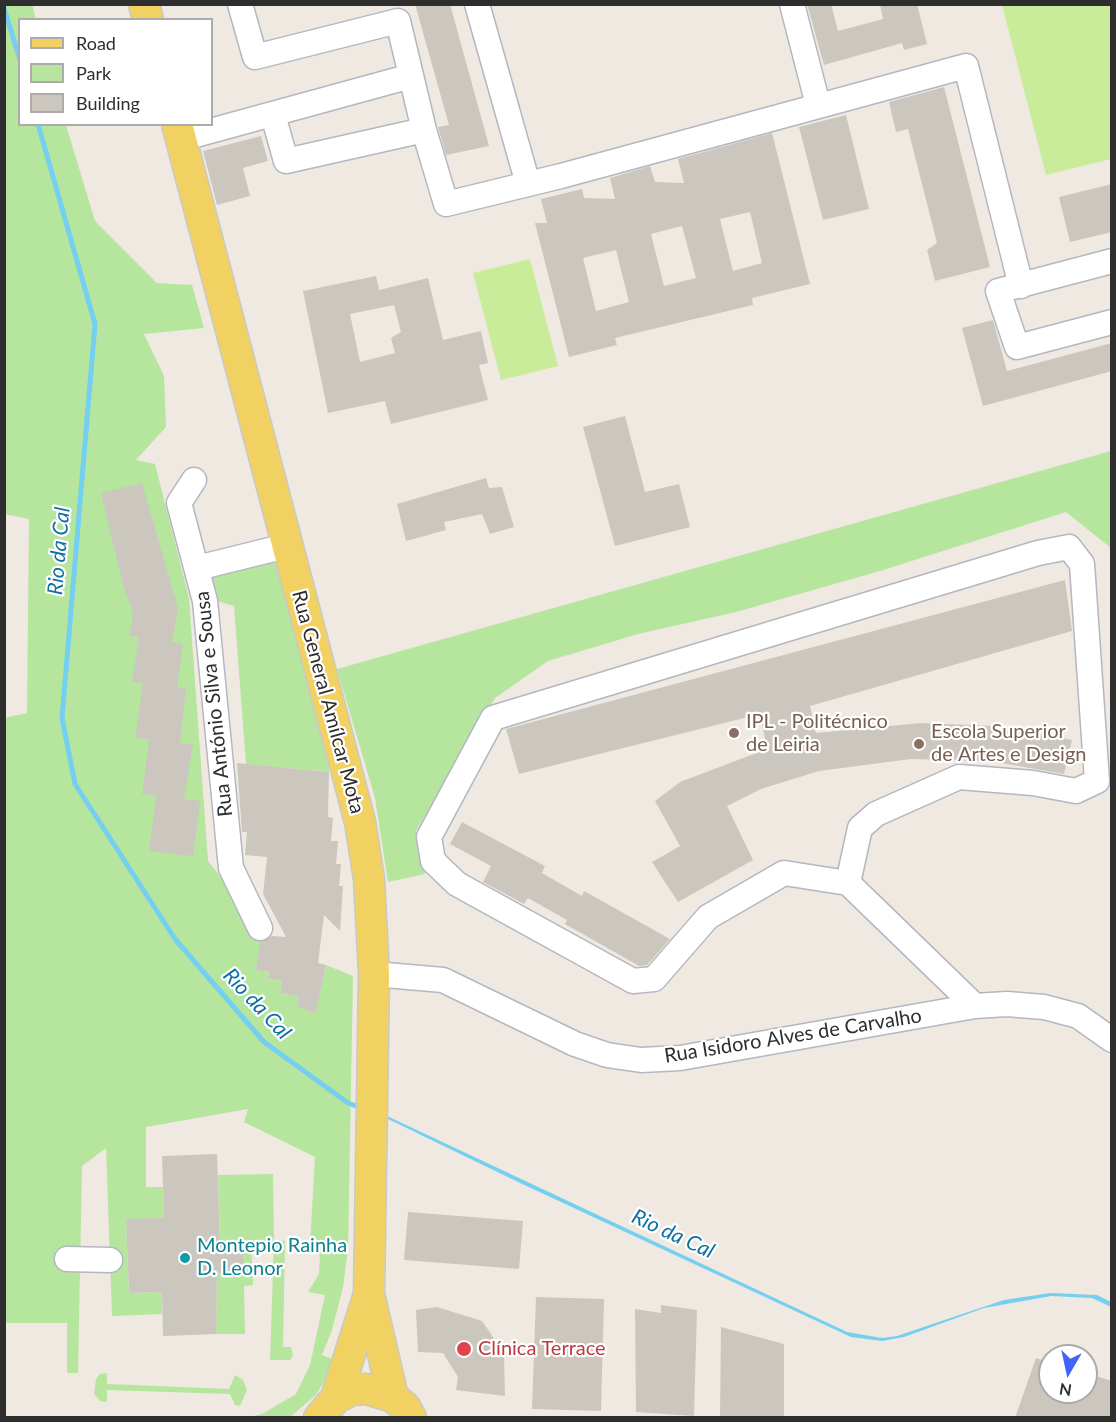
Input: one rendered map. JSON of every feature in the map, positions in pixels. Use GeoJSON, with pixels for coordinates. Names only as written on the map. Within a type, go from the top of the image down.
{"type":"FeatureCollection","features":[{"type":"Feature","properties":{"kind":"main road","name":"Rua General Amílcar Mota"},"geometry":{"type":"LineString","coordinates":[[179,132],[360,822],[369,879],[374,974],[369,1294]]}},
{"type":"Feature","properties":{"kind":"main road"},"geometry":{"type":"LineString","coordinates":[[369,1294],[408,1410]]}},
{"type":"Feature","properties":{"kind":"main road"},"geometry":{"type":"LineString","coordinates":[[322,1412],[369,1294]]}},
{"type":"Feature","properties":{"kind":"main road"},"geometry":{"type":"LineString","coordinates":[[322,1412],[352,1390],[366,1389],[408,1410]]}},
{"type":"Feature","properties":{"kind":"street"},"geometry":{"type":"LineString","coordinates":[[240,4],[255,57],[396,13],[424,130],[446,204],[966,66],[1021,286]]}},
{"type":"Feature","properties":{"kind":"street"},"geometry":{"type":"LineString","coordinates":[[477,4],[528,184]]}},
{"type":"Feature","properties":{"kind":"street"},"geometry":{"type":"LineString","coordinates":[[792,4],[818,105]]}},
{"type":"Feature","properties":{"kind":"street"},"geometry":{"type":"LineString","coordinates":[[213,126],[273,115],[411,75]]}},
{"type":"Feature","properties":{"kind":"street"},"geometry":{"type":"LineString","coordinates":[[273,115],[286,161],[424,130]]}},
{"type":"Feature","properties":{"kind":"street"},"geometry":{"type":"LineString","coordinates":[[179,132],[212,126]]}},
{"type":"Feature","properties":{"kind":"street"},"geometry":{"type":"LineString","coordinates":[[1112,261],[999,291],[1017,347],[1112,322]]}},
{"type":"Feature","properties":{"kind":"street","name":"Rua António Silva e Sousa"},"geometry":{"type":"LineString","coordinates":[[194,480],[179,503],[206,601],[231,868],[260,928]]}},
{"type":"Feature","properties":{"kind":"street"},"geometry":{"type":"LineString","coordinates":[[196,568],[286,546]]}},
{"type":"Feature","properties":{"kind":"street"},"geometry":{"type":"LineString","coordinates":[[848,883],[860,828],[876,814],[959,777],[1033,783],[1076,791],[1097,781],[1082,564],[1069,547],[1038,553],[493,718],[429,837],[433,861],[457,884],[633,981],[654,979],[708,917],[784,873],[848,883],[975,1006]]}},
{"type":"Feature","properties":{"kind":"street","name":"Rua Isidoro Alves de Carvalho"},"geometry":{"type":"LineString","coordinates":[[374,974],[443,980],[575,1044],[607,1055],[641,1060],[680,1058],[975,1006],[1007,1004],[1044,1007],[1078,1016],[1112,1040]]}},
{"type":"Feature","properties":{"kind":"street"},"geometry":{"type":"LineString","coordinates":[[67,1259],[110,1260]]}},
{"type":"Feature","properties":{"kind":"green space"},"geometry":{"type":"Polygon","coordinates":[[[32,4],[36,18],[18,18],[18,126],[66,126],[95,221],[157,283],[192,285],[204,328],[144,334],[164,376],[166,427],[136,460],[155,464],[189,598],[208,861],[263,928],[256,970],[269,972],[268,978],[282,981],[280,993],[299,997],[297,1007],[316,1012],[326,965],[353,976],[348,1249],[343,1287],[332,1330],[322,1355],[333,1359],[316,1395],[290,1417],[249,1417],[262,1414],[296,1394],[310,1365],[325,1295],[308,1292],[319,1274],[320,1256],[310,1244],[315,1157],[244,1122],[248,1109],[146,1127],[146,1187],[163,1187],[164,1218],[126,1220],[129,1293],[162,1292],[162,1314],[112,1316],[106,1148],[82,1166],[78,1373],[67,1373],[67,1323],[5,1323],[4,718],[27,713],[29,519],[4,514],[4,5],[32,4]]]}},
{"type":"Feature","properties":{"kind":"green space"},"geometry":{"type":"Polygon","coordinates":[[[1002,5],[1111,5],[1111,159],[1046,175],[1002,5]]]}},
{"type":"Feature","properties":{"kind":"green space"},"geometry":{"type":"Polygon","coordinates":[[[530,259],[558,366],[501,380],[473,273],[530,259]]]}},
{"type":"Feature","properties":{"kind":"green space"},"geometry":{"type":"Polygon","coordinates":[[[1111,451],[1111,548],[1066,512],[880,571],[736,612],[638,634],[548,661],[495,698],[416,831],[425,874],[388,882],[375,798],[337,669],[1111,451]]]}},
{"type":"Feature","properties":{"kind":"green space"},"geometry":{"type":"Polygon","coordinates":[[[279,558],[329,763],[329,772],[246,764],[234,606],[210,599],[205,577],[279,558]]]}},
{"type":"Feature","properties":{"kind":"green space"},"geometry":{"type":"Polygon","coordinates":[[[273,1174],[274,1240],[285,1241],[283,1347],[291,1347],[293,1356],[290,1360],[270,1360],[274,1241],[251,1241],[253,1285],[244,1286],[245,1334],[216,1334],[217,1273],[243,1273],[220,1244],[218,1175],[273,1174]]]}},
{"type":"Feature","properties":{"kind":"green space"},"geometry":{"type":"Polygon","coordinates":[[[107,1373],[107,1384],[229,1389],[235,1375],[243,1380],[247,1390],[240,1406],[235,1405],[230,1394],[107,1390],[107,1402],[100,1401],[94,1394],[96,1379],[100,1374],[107,1373]]]}},
{"type":"Feature","properties":{"kind":"water"},"geometry":{"type":"Polygon","coordinates":[[[387,1116],[847,1332],[882,1338],[897,1336],[1004,1300],[1050,1293],[1097,1295],[1111,1302],[1111,1307],[1092,1298],[1051,1296],[984,1308],[904,1337],[882,1341],[851,1337],[518,1182],[386,1118],[387,1116]]]}},
{"type":"Feature","properties":{"kind":"building"},"geometry":{"type":"Polygon","coordinates":[[[415,4],[450,4],[489,146],[446,155],[438,127],[449,125],[415,4]]]}},
{"type":"Feature","properties":{"kind":"building"},"geometry":{"type":"Polygon","coordinates":[[[807,4],[831,4],[838,31],[883,19],[880,4],[917,4],[927,44],[904,50],[902,43],[824,65],[807,4]]]}},
{"type":"Feature","properties":{"kind":"building"},"geometry":{"type":"Polygon","coordinates":[[[944,87],[990,267],[935,281],[927,250],[937,243],[908,129],[896,132],[889,102],[944,87]]]}},
{"type":"Feature","properties":{"kind":"building"},"geometry":{"type":"Polygon","coordinates":[[[846,115],[869,209],[823,220],[799,127],[846,115]]]}},
{"type":"Feature","properties":{"kind":"building"},"geometry":{"type":"Polygon","coordinates":[[[772,133],[810,284],[752,298],[753,305],[615,338],[617,345],[569,357],[535,223],[547,223],[541,199],[582,189],[584,198],[615,199],[610,178],[650,166],[655,182],[684,183],[678,159],[772,133]],[[750,212],[720,219],[733,271],[762,263],[750,212]],[[682,226],[651,234],[664,286],[696,278],[682,226]],[[616,250],[583,258],[596,311],[629,302],[616,250]]]}},
{"type":"Feature","properties":{"kind":"building"},"geometry":{"type":"Polygon","coordinates":[[[261,136],[268,161],[243,168],[250,196],[217,205],[203,151],[261,136]]]}},
{"type":"Feature","properties":{"kind":"building"},"geometry":{"type":"Polygon","coordinates":[[[1112,184],[1112,232],[1070,242],[1059,197],[1112,184]]]}},
{"type":"Feature","properties":{"kind":"building"},"geometry":{"type":"Polygon","coordinates":[[[376,276],[379,290],[428,278],[443,340],[481,331],[488,363],[479,365],[488,400],[391,424],[385,401],[328,413],[303,291],[376,276]],[[394,305],[350,314],[360,362],[395,353],[391,338],[401,332],[394,305]]]}},
{"type":"Feature","properties":{"kind":"building"},"geometry":{"type":"Polygon","coordinates":[[[993,320],[1007,371],[1112,343],[1112,371],[983,406],[962,328],[993,320]]]}},
{"type":"Feature","properties":{"kind":"building"},"geometry":{"type":"Polygon","coordinates":[[[625,416],[645,492],[679,484],[690,527],[615,546],[583,427],[625,416]]]}},
{"type":"Feature","properties":{"kind":"building"},"geometry":{"type":"Polygon","coordinates":[[[486,478],[489,488],[502,487],[514,527],[490,534],[482,514],[444,522],[446,530],[406,541],[397,504],[486,478]]]}},
{"type":"Feature","properties":{"kind":"building"},"geometry":{"type":"Polygon","coordinates":[[[142,483],[178,608],[172,642],[183,644],[177,687],[186,688],[180,743],[193,744],[184,799],[200,801],[193,856],[149,851],[156,796],[142,794],[149,739],[135,738],[143,683],[132,682],[139,637],[129,636],[133,613],[124,589],[101,493],[142,483]]]}},
{"type":"Feature","properties":{"kind":"building","name":"Escola Superior de Artes e Design"},"geometry":{"type":"Polygon","coordinates":[[[1065,580],[1072,631],[810,706],[816,733],[921,723],[997,726],[1072,740],[1064,774],[990,761],[911,759],[819,771],[761,789],[727,806],[753,860],[678,902],[652,862],[680,846],[655,801],[680,782],[767,749],[760,714],[519,774],[506,729],[1065,580]]]}},
{"type":"Feature","properties":{"kind":"building"},"geometry":{"type":"Polygon","coordinates":[[[237,763],[329,772],[328,817],[333,818],[331,841],[338,841],[336,864],[341,864],[339,886],[343,886],[340,931],[324,915],[318,963],[326,965],[316,1013],[297,1007],[299,997],[280,993],[282,981],[268,978],[269,972],[256,970],[260,942],[272,936],[286,937],[263,894],[267,857],[245,855],[247,832],[242,832],[237,763]]]}},
{"type":"Feature","properties":{"kind":"building"},"geometry":{"type":"Polygon","coordinates":[[[462,822],[545,866],[542,873],[582,896],[584,891],[670,939],[647,965],[639,966],[565,924],[567,920],[528,898],[524,904],[483,882],[491,866],[450,844],[462,822]]]}},
{"type":"Feature","properties":{"kind":"building","name":"Montepio Rainha D. Leonor"},"geometry":{"type":"Polygon","coordinates":[[[217,1154],[220,1244],[243,1243],[243,1273],[217,1273],[216,1334],[163,1336],[162,1292],[129,1293],[126,1219],[164,1218],[162,1156],[217,1154]]]}},
{"type":"Feature","properties":{"kind":"building"},"geometry":{"type":"Polygon","coordinates":[[[408,1212],[523,1221],[519,1269],[404,1260],[408,1212]]]}},
{"type":"Feature","properties":{"kind":"building"},"geometry":{"type":"Polygon","coordinates":[[[536,1297],[604,1299],[601,1411],[532,1409],[536,1297]]]}},
{"type":"Feature","properties":{"kind":"building"},"geometry":{"type":"Polygon","coordinates":[[[661,1305],[697,1310],[694,1416],[636,1412],[635,1309],[661,1313],[661,1305]]]}},
{"type":"Feature","properties":{"kind":"building"},"geometry":{"type":"Polygon","coordinates":[[[437,1307],[482,1321],[504,1353],[505,1396],[456,1390],[458,1377],[443,1353],[418,1352],[416,1310],[437,1307]]]}},
{"type":"Feature","properties":{"kind":"building"},"geometry":{"type":"Polygon","coordinates":[[[721,1327],[784,1344],[784,1418],[720,1418],[721,1327]]]}},
{"type":"Feature","properties":{"kind":"building"},"geometry":{"type":"Polygon","coordinates":[[[1036,1358],[1038,1359],[1038,1404],[1098,1404],[1098,1377],[1112,1381],[1112,1418],[1015,1418],[1036,1358]]]}},
{"type":"Feature","properties":{"kind":"waterway","name":"Rio da Cal"},"geometry":{"type":"LineString","coordinates":[[4,8],[18,54]]}},
{"type":"Feature","properties":{"kind":"waterway","name":"Rio da Cal"},"geometry":{"type":"LineString","coordinates":[[39,126],[95,324],[62,718],[75,784],[175,939],[264,1042],[348,1103],[364,1109]]}},
{"type":"Feature","properties":{"kind":"place","name":"IPL - Politécnico de Leiria"},"geometry":{"type":"Point","coordinates":[734,733]}},
{"type":"Feature","properties":{"kind":"place","name":"Escola Superior de Artes e Design"},"geometry":{"type":"Point","coordinates":[919,744]}},
{"type":"Feature","properties":{"kind":"place","name":"Montepio Rainha D. Leonor"},"geometry":{"type":"Point","coordinates":[185,1258]}},
{"type":"Feature","properties":{"kind":"place","name":"Clínica Terrace"},"geometry":{"type":"Point","coordinates":[464,1349]}}]}
